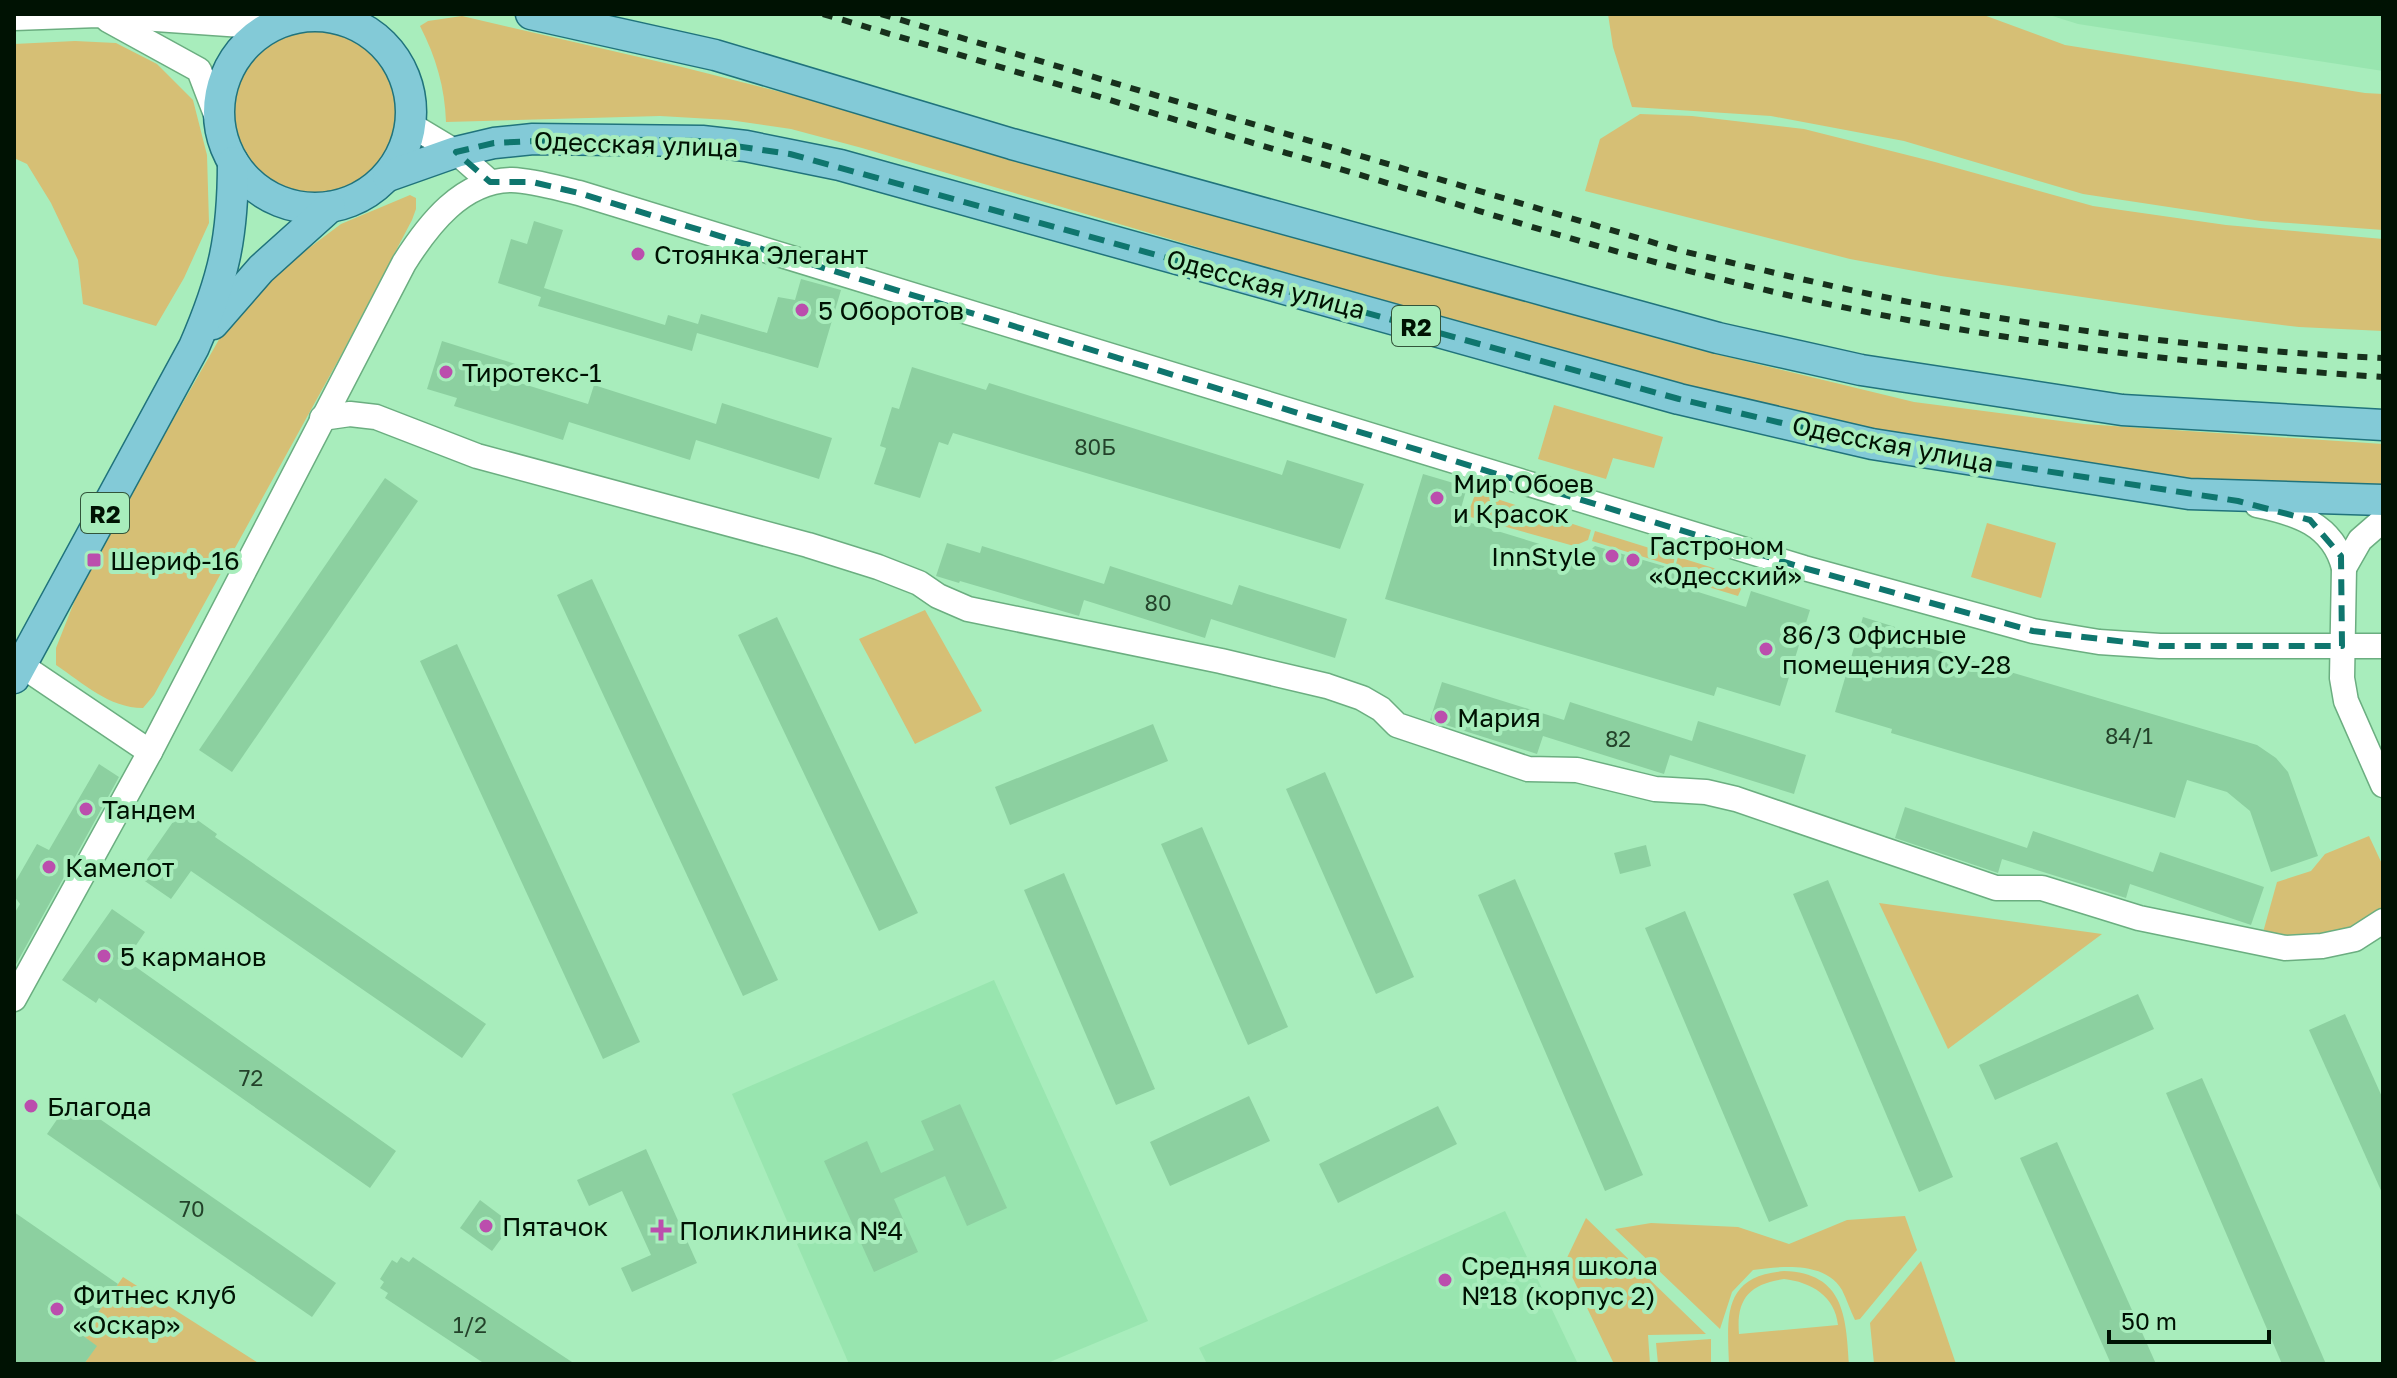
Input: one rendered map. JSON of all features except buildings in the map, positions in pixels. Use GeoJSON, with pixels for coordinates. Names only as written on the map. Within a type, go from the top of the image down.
{"type":"FeatureCollection","features":[{"type":"Feature","properties":{"kind":"main road","name":"R2"},"geometry":{"type":"LineString","coordinates":[[335,18],[362,28],[385,45],[402,69],[411,96],[411,125],[403,152],[388,176],[362,197],[330,207],[307,208],[275,199],[247,180],[233,162],[224,144],[220,125],[220,96],[230,68],[247,45],[270,27],[302,17],[374,14]]}},
{"type":"Feature","properties":{"kind":"main road"},"geometry":{"type":"LineString","coordinates":[[531,14],[715,55],[1012,144],[1718,338],[1861,370],[2122,410],[2383,425]]}},
{"type":"Feature","properties":{"kind":"main road","name":"Одесская улица"},"geometry":{"type":"LineString","coordinates":[[388,176],[456,152],[494,143],[533,139],[702,141],[790,154],[840,165],[1693,402],[1872,444],[2189,494],[2383,500]]}},
{"type":"Feature","properties":{"kind":"main road","name":"R2"},"geometry":{"type":"LineString","coordinates":[[17,671],[194,347],[212,306],[228,248],[233,215],[233,162]]}},
{"type":"Feature","properties":{"kind":"main road","name":"R2"},"geometry":{"type":"LineString","coordinates":[[194,347],[261,269],[330,207]]}},
{"type":"Feature","properties":{"kind":"street"},"geometry":{"type":"LineString","coordinates":[[98,15],[199,70],[220,125]]}},
{"type":"Feature","properties":{"kind":"street"},"geometry":{"type":"LineString","coordinates":[[14,18],[98,15],[270,27]]}},
{"type":"Feature","properties":{"kind":"street"},"geometry":{"type":"LineString","coordinates":[[411,125],[456,152],[490,182]]}},
{"type":"Feature","properties":{"kind":"street"},"geometry":{"type":"LineString","coordinates":[[14,999],[150,752],[404,263],[423,233],[448,207],[490,182],[532,182],[579,193],[1804,568],[2033,631],[2099,642],[2160,646],[2383,646]]}},
{"type":"Feature","properties":{"kind":"street"},"geometry":{"type":"LineString","coordinates":[[322,418],[350,414],[376,417],[477,456],[878,567],[919,583],[938,596],[968,609],[1327,686],[1362,698],[1381,709],[1397,725],[1528,769],[1577,770],[1655,789],[1706,792],[1736,799],[1996,888],[2042,888],[2139,918],[2285,948],[2322,946],[2355,939],[2383,921]]}},
{"type":"Feature","properties":{"kind":"street"},"geometry":{"type":"LineString","coordinates":[[2189,494],[2266,507],[2310,520],[2330,537],[2344,568],[2342,678],[2346,701],[2383,785]]}},
{"type":"Feature","properties":{"kind":"street"},"geometry":{"type":"LineString","coordinates":[[2344,568],[2360,540],[2383,520]]}},
{"type":"Feature","properties":{"kind":"street"},"geometry":{"type":"LineString","coordinates":[[17,671],[150,752]]}},
{"type":"Feature","properties":{"kind":"highlighted area"},"geometry":{"type":"Polygon","coordinates":[[[581,139],[702,141],[790,154],[1679,399],[1872,444],[2238,501],[2310,520],[2341,556],[2342,646],[2160,646],[2033,631],[1804,568],[579,193],[532,182],[490,182],[456,152],[494,143],[581,139]]]}},
{"type":"Feature","properties":{"kind":"shaded area"},"geometry":{"type":"Polygon","coordinates":[[[1608,14],[1981,14],[2065,45],[2383,94],[2383,230],[2261,221],[2083,194],[1904,141],[1771,116],[1632,107],[1613,47],[1608,14]]]}},
{"type":"Feature","properties":{"kind":"shaded area"},"geometry":{"type":"Polygon","coordinates":[[[2046,14],[2383,14],[2383,71],[2078,24],[2046,14]]]}},
{"type":"Feature","properties":{"kind":"shaded area"},"geometry":{"type":"Polygon","coordinates":[[[462,16],[682,67],[1041,158],[1357,254],[1691,348],[1914,402],[2084,424],[2383,444],[2383,493],[2075,471],[1747,406],[791,129],[729,120],[660,116],[446,122],[439,73],[420,26],[428,21],[462,16]]]}},
{"type":"Feature","properties":{"kind":"shaded area"},"geometry":{"type":"Polygon","coordinates":[[[314,30],[346,37],[372,55],[390,81],[397,113],[390,145],[372,171],[346,189],[314,196],[282,189],[256,171],[238,145],[231,113],[238,81],[256,55],[282,37],[314,30]]]}},
{"type":"Feature","properties":{"kind":"shaded area"},"geometry":{"type":"Polygon","coordinates":[[[75,41],[116,43],[157,64],[193,100],[207,155],[209,223],[184,278],[156,326],[83,304],[78,260],[51,203],[27,164],[14,158],[14,44],[75,41]]]}},
{"type":"Feature","properties":{"kind":"shaded area"},"geometry":{"type":"Polygon","coordinates":[[[1640,114],[1692,116],[1804,129],[2093,206],[2226,225],[2383,239],[2383,331],[2299,327],[1941,276],[1850,259],[1585,191],[1600,139],[1640,114]]]}},
{"type":"Feature","properties":{"kind":"shaded area"},"geometry":{"type":"Polygon","coordinates":[[[410,195],[416,198],[412,220],[154,695],[143,708],[119,704],[56,665],[56,648],[86,572],[221,336],[285,266],[341,224],[410,195]]]}},
{"type":"Feature","properties":{"kind":"shaded area"},"geometry":{"type":"Polygon","coordinates":[[[1554,405],[1663,437],[1654,468],[1613,458],[1606,479],[1538,459],[1554,405]]]}},
{"type":"Feature","properties":{"kind":"shaded area"},"geometry":{"type":"Polygon","coordinates":[[[1476,492],[1591,530],[1588,540],[1574,546],[1467,516],[1476,492]]]}},
{"type":"Feature","properties":{"kind":"shaded area"},"geometry":{"type":"Polygon","coordinates":[[[1987,523],[2056,543],[2041,598],[1971,577],[1987,523]]]}},
{"type":"Feature","properties":{"kind":"shaded area"},"geometry":{"type":"Polygon","coordinates":[[[1595,531],[1675,556],[1673,566],[1592,541],[1595,531]]]}},
{"type":"Feature","properties":{"kind":"shaded area"},"geometry":{"type":"Polygon","coordinates":[[[1678,557],[1746,578],[1738,596],[1682,579],[1675,567],[1678,557]]]}},
{"type":"Feature","properties":{"kind":"shaded area"},"geometry":{"type":"Polygon","coordinates":[[[925,610],[982,711],[915,744],[859,639],[925,610]]]}},
{"type":"Feature","properties":{"kind":"shaded area"},"geometry":{"type":"Polygon","coordinates":[[[2369,836],[2383,866],[2383,911],[2339,932],[2311,939],[2262,936],[2277,882],[2311,871],[2325,854],[2369,836]]]}},
{"type":"Feature","properties":{"kind":"shaded area"},"geometry":{"type":"Polygon","coordinates":[[[1879,903],[2102,934],[1948,1049],[1879,903]]]}},
{"type":"Feature","properties":{"kind":"shaded area"},"geometry":{"type":"Polygon","coordinates":[[[994,980],[1148,1321],[1045,1364],[849,1364],[732,1094],[994,980]]]}},
{"type":"Feature","properties":{"kind":"shaded area","name":"Средняя школа №18 (корпус 2)"},"geometry":{"type":"Polygon","coordinates":[[[1505,1211],[1578,1364],[1207,1364],[1199,1348],[1505,1211]]]}},
{"type":"Feature","properties":{"kind":"shaded area"},"geometry":{"type":"Polygon","coordinates":[[[1905,1216],[1917,1250],[1860,1319],[1855,1320],[1842,1290],[1825,1274],[1802,1268],[1776,1267],[1753,1270],[1732,1292],[1720,1329],[1615,1229],[1651,1223],[1738,1227],[1789,1244],[1847,1220],[1905,1216]]]}},
{"type":"Feature","properties":{"kind":"shaded area"},"geometry":{"type":"Polygon","coordinates":[[[1586,1218],[1706,1334],[1648,1335],[1650,1364],[1614,1364],[1565,1262],[1586,1218]]]}},
{"type":"Feature","properties":{"kind":"shaded area"},"geometry":{"type":"Polygon","coordinates":[[[1921,1261],[1956,1364],[1874,1364],[1870,1323],[1921,1261]]]}},
{"type":"Feature","properties":{"kind":"shaded area"},"geometry":{"type":"Polygon","coordinates":[[[1784,1271],[1804,1274],[1830,1289],[1843,1314],[1849,1364],[1729,1364],[1729,1314],[1733,1301],[1749,1281],[1764,1274],[1784,1271]],[[1784,1279],[1762,1285],[1747,1295],[1740,1311],[1739,1334],[1838,1325],[1832,1306],[1820,1292],[1803,1283],[1784,1279]]]}},
{"type":"Feature","properties":{"kind":"shaded area"},"geometry":{"type":"Polygon","coordinates":[[[123,1277],[260,1364],[84,1364],[96,1346],[82,1335],[123,1277]]]}},
{"type":"Feature","properties":{"kind":"shaded area"},"geometry":{"type":"Polygon","coordinates":[[[1711,1339],[1711,1364],[1658,1364],[1656,1343],[1711,1339]]]}},
{"type":"Feature","properties":{"kind":"railway"},"geometry":{"type":"LineString","coordinates":[[823,14],[1584,242],[1802,298],[1884,316],[2050,343],[2216,364],[2383,377]]}},
{"type":"Feature","properties":{"kind":"railway"},"geometry":{"type":"LineString","coordinates":[[881,14],[1682,251],[1804,280],[1925,305],[2096,332],[2211,346],[2383,358]]}},
{"type":"Feature","properties":{"kind":"place","name":"Стоянка Элегант"},"geometry":{"type":"Point","coordinates":[638,254]}},
{"type":"Feature","properties":{"kind":"place","name":"5 Оборотов"},"geometry":{"type":"Point","coordinates":[802,310]}},
{"type":"Feature","properties":{"kind":"place","name":"Тиротекс-1"},"geometry":{"type":"Point","coordinates":[446,372]}},
{"type":"Feature","properties":{"kind":"place","name":"Мир Обоев и Красок"},"geometry":{"type":"Point","coordinates":[1437,498]}},
{"type":"Feature","properties":{"kind":"place","name":"InnStyle"},"geometry":{"type":"Point","coordinates":[1612,556]}},
{"type":"Feature","properties":{"kind":"place","name":"Шериф-16"},"geometry":{"type":"Point","coordinates":[94,560]}},
{"type":"Feature","properties":{"kind":"place","name":"Гастроном «Одесский»"},"geometry":{"type":"Point","coordinates":[1633,560]}},
{"type":"Feature","properties":{"kind":"place","name":"86/3 Офисные помещения СУ-28"},"geometry":{"type":"Point","coordinates":[1766,649]}},
{"type":"Feature","properties":{"kind":"place","name":"Мария"},"geometry":{"type":"Point","coordinates":[1441,717]}},
{"type":"Feature","properties":{"kind":"place","name":"Тандем"},"geometry":{"type":"Point","coordinates":[86,809]}},
{"type":"Feature","properties":{"kind":"place","name":"Камелот"},"geometry":{"type":"Point","coordinates":[49,867]}},
{"type":"Feature","properties":{"kind":"place","name":"5 карманов"},"geometry":{"type":"Point","coordinates":[104,956]}},
{"type":"Feature","properties":{"kind":"place","name":"Благода"},"geometry":{"type":"Point","coordinates":[31,1106]}},
{"type":"Feature","properties":{"kind":"place","name":"Пятачок"},"geometry":{"type":"Point","coordinates":[486,1226]}},
{"type":"Feature","properties":{"kind":"place","name":"Поликлиника №4"},"geometry":{"type":"Point","coordinates":[661,1230]}},
{"type":"Feature","properties":{"kind":"place","name":"Средняя школа №18 (корпус 2)"},"geometry":{"type":"Point","coordinates":[1445,1280]}},
{"type":"Feature","properties":{"kind":"place","name":"Фитнес клуб «Оскар»"},"geometry":{"type":"Point","coordinates":[57,1309]}}]}
